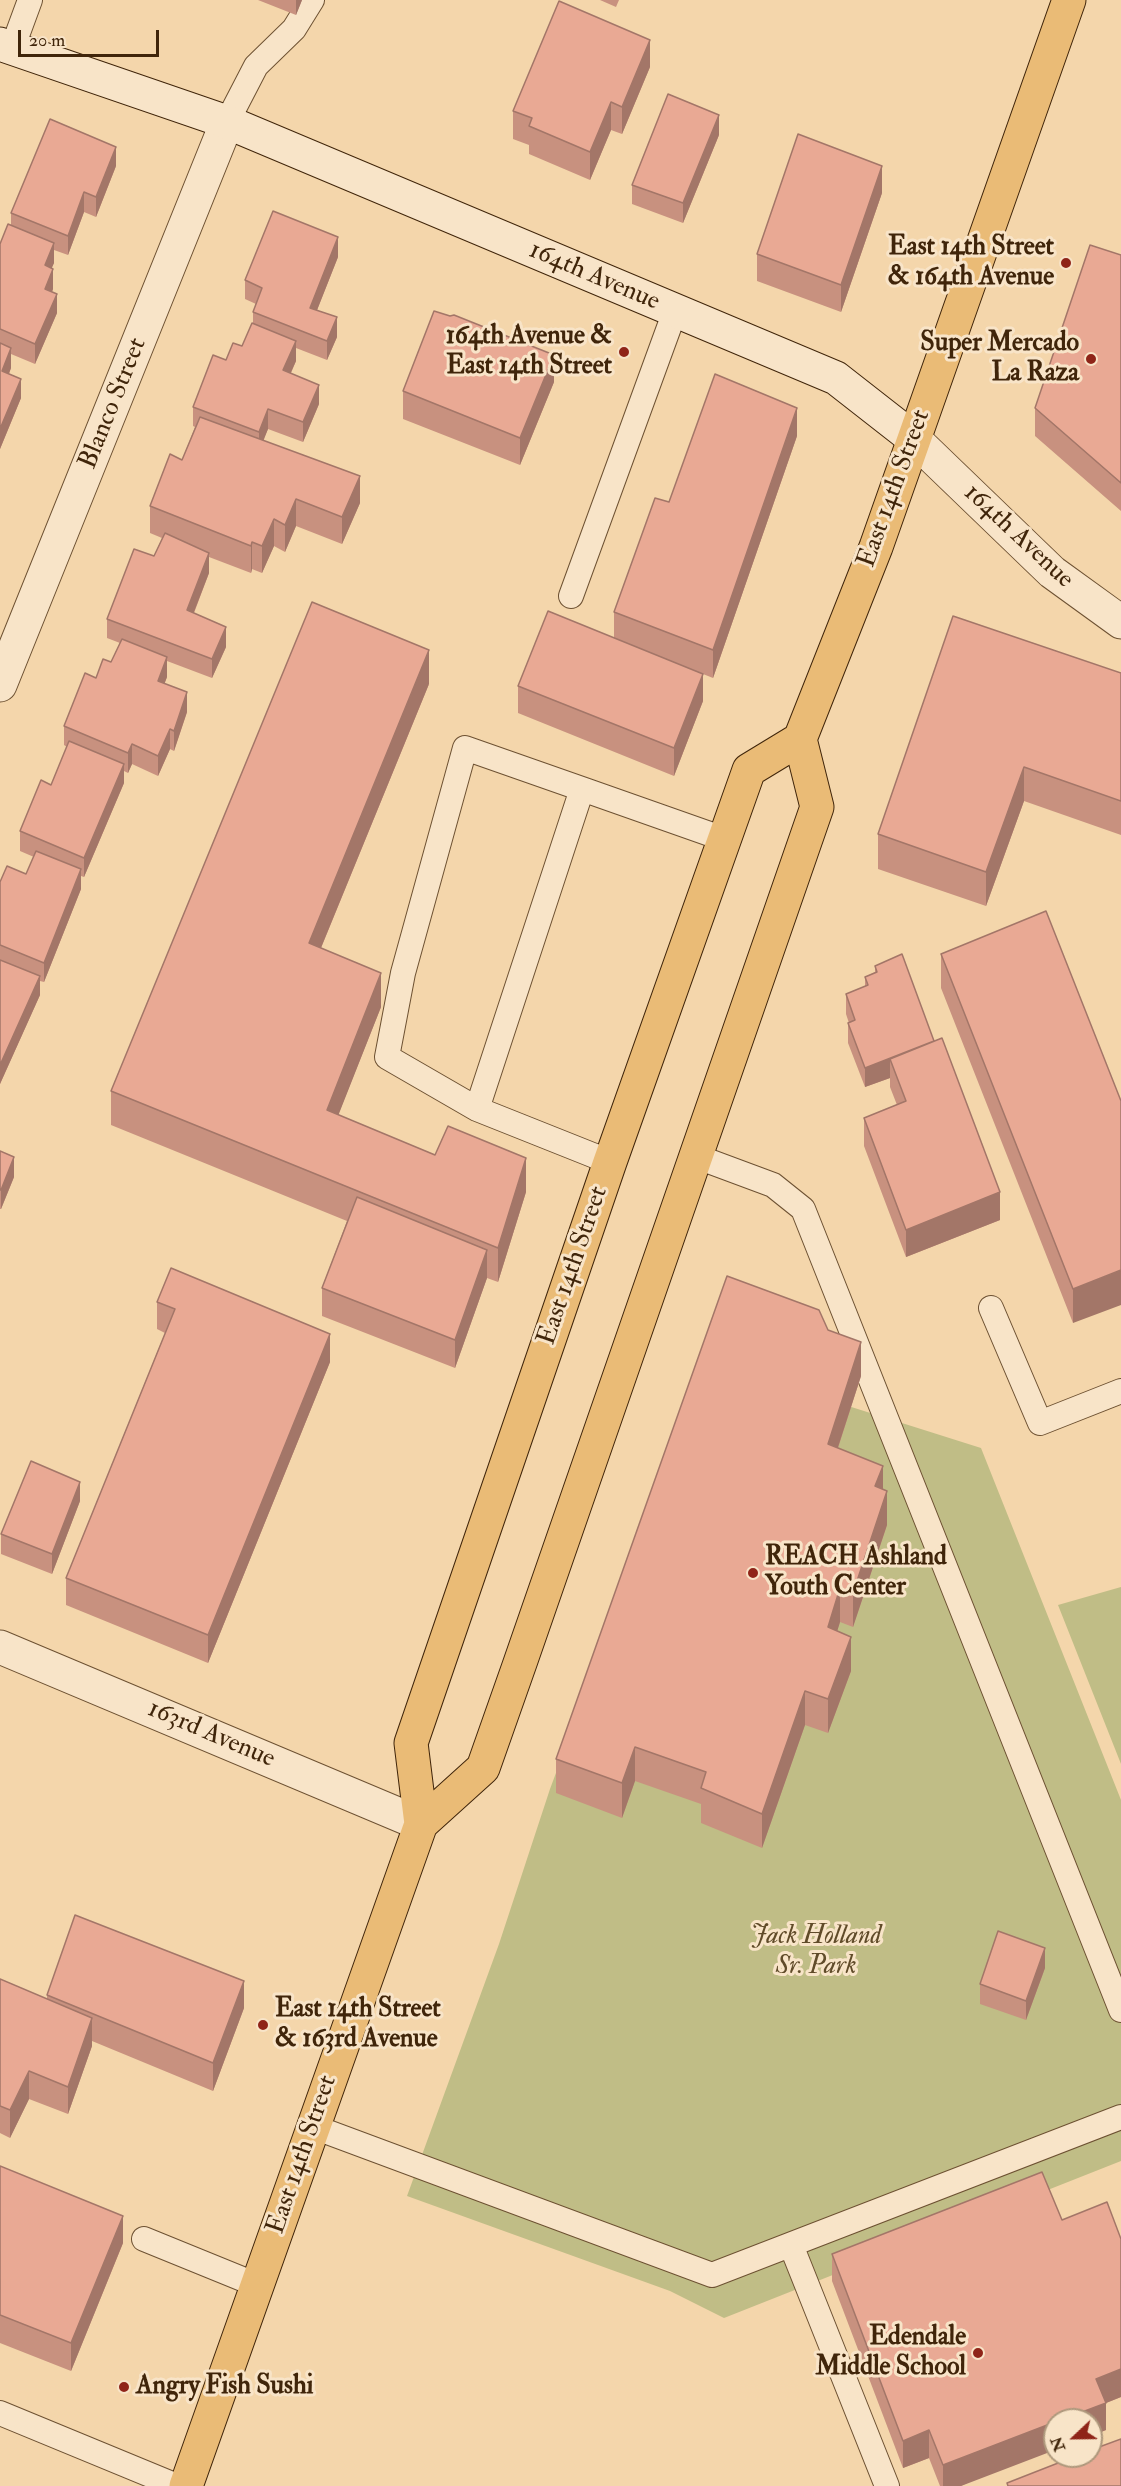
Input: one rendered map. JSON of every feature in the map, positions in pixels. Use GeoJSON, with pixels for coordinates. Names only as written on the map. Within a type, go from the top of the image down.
{"type":"FeatureCollection","features":[{"type":"Feature","properties":{"kind":"main road","name":"East 14th Street"},"geometry":{"type":"LineString","coordinates":[[421,1824],[483,1768],[694,1156],[818,807],[800,740],[876,547],[1069,0]]}},
{"type":"Feature","properties":{"kind":"main road","name":"East 14th Street"},"geometry":{"type":"LineString","coordinates":[[186,2486],[421,1824],[411,1743],[610,1162],[749,770],[800,740]]}},
{"type":"Feature","properties":{"kind":"street","name":"164th Avenue"},"geometry":{"type":"LineString","coordinates":[[6,47],[227,122],[836,378],[914,439],[1052,572],[1121,622]]}},
{"type":"Feature","properties":{"kind":"street","name":"Blanco Street"},"geometry":{"type":"LineString","coordinates":[[0,685],[227,122]]}},
{"type":"Feature","properties":{"kind":"street","name":"163rd Avenue"},"geometry":{"type":"LineString","coordinates":[[0,1647],[421,1824]]}},
{"type":"Feature","properties":{"kind":"lane"},"geometry":{"type":"LineString","coordinates":[[6,47],[30,0]]}},
{"type":"Feature","properties":{"kind":"lane"},"geometry":{"type":"LineString","coordinates":[[227,122],[256,66],[294,29],[312,0]]}},
{"type":"Feature","properties":{"kind":"lane"},"geometry":{"type":"LineString","coordinates":[[571,596],[675,311]]}},
{"type":"Feature","properties":{"kind":"lane"},"geometry":{"type":"LineString","coordinates":[[610,1162],[477,1109],[387,1057],[403,974],[465,748],[724,839]]}},
{"type":"Feature","properties":{"kind":"lane"},"geometry":{"type":"LineString","coordinates":[[477,1109],[582,789]]}},
{"type":"Feature","properties":{"kind":"lane"},"geometry":{"type":"LineString","coordinates":[[694,1156],[773,1185],[803,1209],[1121,2010]]}},
{"type":"Feature","properties":{"kind":"lane"},"geometry":{"type":"LineString","coordinates":[[991,1308],[1040,1423],[1121,1392]]}},
{"type":"Feature","properties":{"kind":"lane"},"geometry":{"type":"LineString","coordinates":[[314,2127],[712,2276],[1121,2117]]}},
{"type":"Feature","properties":{"kind":"lane"},"geometry":{"type":"LineString","coordinates":[[144,2239],[257,2285]]}},
{"type":"Feature","properties":{"kind":"lane"},"geometry":{"type":"LineString","coordinates":[[791,2245],[887,2486]]}},
{"type":"Feature","properties":{"kind":"lane"},"geometry":{"type":"LineString","coordinates":[[0,2413],[177,2486]]}},
{"type":"Feature","properties":{"kind":"green space","name":"Jack Holland Sr. Park"},"geometry":{"type":"Polygon","coordinates":[[[709,1362],[981,1448],[1121,1800],[1121,2161],[724,2318],[670,2291],[407,2196],[499,1944],[550,1789],[709,1362]]]}},
{"type":"Feature","properties":{"kind":"green space"},"geometry":{"type":"Polygon","coordinates":[[[1121,1587],[1121,1764],[1058,1605],[1121,1587]]]}},
{"type":"Feature","properties":{"kind":"building"},"geometry":{"type":"Polygon","coordinates":[[[559,1],[650,40],[622,107],[611,102],[590,152],[529,126],[532,118],[513,111],[559,1]]]}},
{"type":"Feature","properties":{"kind":"building"},"geometry":{"type":"Polygon","coordinates":[[[668,94],[719,115],[683,203],[632,185],[668,94]]]}},
{"type":"Feature","properties":{"kind":"building"},"geometry":{"type":"Polygon","coordinates":[[[50,119],[116,147],[96,197],[84,192],[68,236],[11,213],[50,119]]]}},
{"type":"Feature","properties":{"kind":"building"},"geometry":{"type":"Polygon","coordinates":[[[798,134],[882,166],[841,285],[757,254],[798,134]]]}},
{"type":"Feature","properties":{"kind":"building"},"geometry":{"type":"Polygon","coordinates":[[[273,211],[338,237],[310,308],[337,317],[327,341],[253,312],[262,288],[245,280],[273,211]]]}},
{"type":"Feature","properties":{"kind":"building"},"geometry":{"type":"Polygon","coordinates":[[[8,224],[54,243],[45,265],[53,269],[45,289],[57,294],[35,344],[0,329],[0,244],[8,224]]]}},
{"type":"Feature","properties":{"kind":"building","name":"Super Mercado La Raza"},"geometry":{"type":"Polygon","coordinates":[[[1090,245],[1121,255],[1121,483],[1035,408],[1090,245]]]}},
{"type":"Feature","properties":{"kind":"building"},"geometry":{"type":"Polygon","coordinates":[[[434,311],[454,315],[554,355],[520,438],[403,391],[434,311]]]}},
{"type":"Feature","properties":{"kind":"building"},"geometry":{"type":"Polygon","coordinates":[[[252,323],[296,341],[283,370],[319,385],[303,422],[268,409],[259,432],[193,407],[213,355],[226,360],[233,343],[242,346],[252,323]]]}},
{"type":"Feature","properties":{"kind":"building"},"geometry":{"type":"Polygon","coordinates":[[[0,343],[11,348],[2,371],[21,379],[0,429],[0,343]]]}},
{"type":"Feature","properties":{"kind":"building"},"geometry":{"type":"Polygon","coordinates":[[[715,374],[797,408],[713,650],[614,612],[655,498],[669,502],[715,374]]]}},
{"type":"Feature","properties":{"kind":"building"},"geometry":{"type":"Polygon","coordinates":[[[200,417],[360,476],[342,517],[296,499],[285,525],[274,519],[262,546],[252,542],[251,546],[150,506],[170,454],[182,460],[200,417]]]}},
{"type":"Feature","properties":{"kind":"building"},"geometry":{"type":"Polygon","coordinates":[[[165,533],[209,553],[187,610],[226,627],[212,659],[107,619],[134,549],[154,556],[165,533]]]}},
{"type":"Feature","properties":{"kind":"building"},"geometry":{"type":"Polygon","coordinates":[[[312,602],[429,650],[309,943],[381,973],[327,1110],[435,1155],[448,1126],[526,1158],[498,1248],[111,1091],[312,602]]]}},
{"type":"Feature","properties":{"kind":"building"},"geometry":{"type":"Polygon","coordinates":[[[548,611],[703,674],[674,748],[518,686],[548,611]]]}},
{"type":"Feature","properties":{"kind":"building"},"geometry":{"type":"Polygon","coordinates":[[[953,616],[1121,673],[1121,801],[1024,767],[986,872],[878,834],[953,616]]]}},
{"type":"Feature","properties":{"kind":"building"},"geometry":{"type":"Polygon","coordinates":[[[122,639],[167,657],[158,681],[187,692],[174,731],[170,729],[158,756],[132,744],[128,753],[64,726],[85,673],[96,678],[103,659],[111,662],[122,639]]]}},
{"type":"Feature","properties":{"kind":"building"},"geometry":{"type":"Polygon","coordinates":[[[69,741],[124,764],[84,858],[20,831],[41,780],[51,785],[69,741]]]}},
{"type":"Feature","properties":{"kind":"building"},"geometry":{"type":"Polygon","coordinates":[[[36,851],[81,869],[44,963],[0,945],[0,882],[7,866],[26,874],[36,851]]]}},
{"type":"Feature","properties":{"kind":"building"},"geometry":{"type":"Polygon","coordinates":[[[1046,911],[1121,1101],[1121,1270],[1073,1289],[941,954],[1046,911]]]}},
{"type":"Feature","properties":{"kind":"building"},"geometry":{"type":"Polygon","coordinates":[[[902,954],[934,1041],[865,1068],[848,1023],[855,1020],[846,994],[868,985],[865,977],[877,972],[875,966],[902,954]]]}},
{"type":"Feature","properties":{"kind":"building"},"geometry":{"type":"Polygon","coordinates":[[[0,960],[40,976],[0,1065],[0,960]]]}},
{"type":"Feature","properties":{"kind":"building"},"geometry":{"type":"Polygon","coordinates":[[[942,1038],[1000,1192],[906,1230],[864,1118],[906,1101],[890,1059],[942,1038]]]}},
{"type":"Feature","properties":{"kind":"building"},"geometry":{"type":"Polygon","coordinates":[[[0,1151],[14,1157],[1,1190],[0,1190],[0,1151]]]}},
{"type":"Feature","properties":{"kind":"building"},"geometry":{"type":"Polygon","coordinates":[[[357,1197],[487,1250],[455,1340],[322,1288],[357,1197]]]}},
{"type":"Feature","properties":{"kind":"building"},"geometry":{"type":"Polygon","coordinates":[[[171,1268],[330,1334],[208,1635],[66,1578],[175,1309],[157,1302],[171,1268]]]}},
{"type":"Feature","properties":{"kind":"building","name":"REACH Ashland Youth Center"},"geometry":{"type":"Polygon","coordinates":[[[727,1276],[819,1310],[828,1330],[861,1342],[828,1444],[883,1466],[875,1486],[887,1491],[853,1593],[840,1588],[828,1627],[851,1637],[828,1699],[805,1691],[762,1814],[701,1788],[706,1772],[635,1747],[622,1783],[556,1759],[727,1276]]]}},
{"type":"Feature","properties":{"kind":"building"},"geometry":{"type":"Polygon","coordinates":[[[31,1461],[80,1482],[52,1554],[1,1534],[31,1461]]]}},
{"type":"Feature","properties":{"kind":"building"},"geometry":{"type":"Polygon","coordinates":[[[75,1915],[244,1981],[213,2063],[47,1995],[75,1915]]]}},
{"type":"Feature","properties":{"kind":"building"},"geometry":{"type":"Polygon","coordinates":[[[998,1931],[1045,1948],[1026,2001],[980,1984],[998,1931]]]}},
{"type":"Feature","properties":{"kind":"building"},"geometry":{"type":"Polygon","coordinates":[[[0,1979],[92,2018],[68,2087],[29,2071],[10,2110],[0,2106],[0,1979]]]}},
{"type":"Feature","properties":{"kind":"building"},"geometry":{"type":"Polygon","coordinates":[[[0,2166],[123,2216],[71,2343],[0,2315],[0,2166]]]}},
{"type":"Feature","properties":{"kind":"building","name":"Edendale Middle School"},"geometry":{"type":"Polygon","coordinates":[[[1042,2172],[1062,2220],[1107,2202],[1121,2239],[1121,2369],[1096,2379],[1106,2403],[1093,2408],[1043,2408],[1043,2427],[943,2465],[929,2430],[903,2441],[832,2254],[1042,2172]]]}},
{"type":"Feature","properties":{"kind":"building"},"geometry":{"type":"Polygon","coordinates":[[[1121,2439],[1121,2486],[1008,2486],[1007,2483],[1045,2468],[1103,2468],[1103,2446],[1121,2439]]]}},
{"type":"Feature","properties":{"kind":"place","name":"East 14th Street & 164th Avenue"},"geometry":{"type":"Point","coordinates":[1066,263]}},
{"type":"Feature","properties":{"kind":"place","name":"164th Avenue & East 14th Street"},"geometry":{"type":"Point","coordinates":[624,352]}},
{"type":"Feature","properties":{"kind":"place","name":"Super Mercado La Raza"},"geometry":{"type":"Point","coordinates":[1091,359]}},
{"type":"Feature","properties":{"kind":"place","name":"REACH Ashland Youth Center"},"geometry":{"type":"Point","coordinates":[753,1573]}},
{"type":"Feature","properties":{"kind":"place","name":"East 14th Street & 163rd Avenue"},"geometry":{"type":"Point","coordinates":[263,2025]}},
{"type":"Feature","properties":{"kind":"place","name":"Edendale Middle School"},"geometry":{"type":"Point","coordinates":[978,2353]}},
{"type":"Feature","properties":{"kind":"place","name":"Angry Fish Sushi"},"geometry":{"type":"Point","coordinates":[124,2387]}}]}
